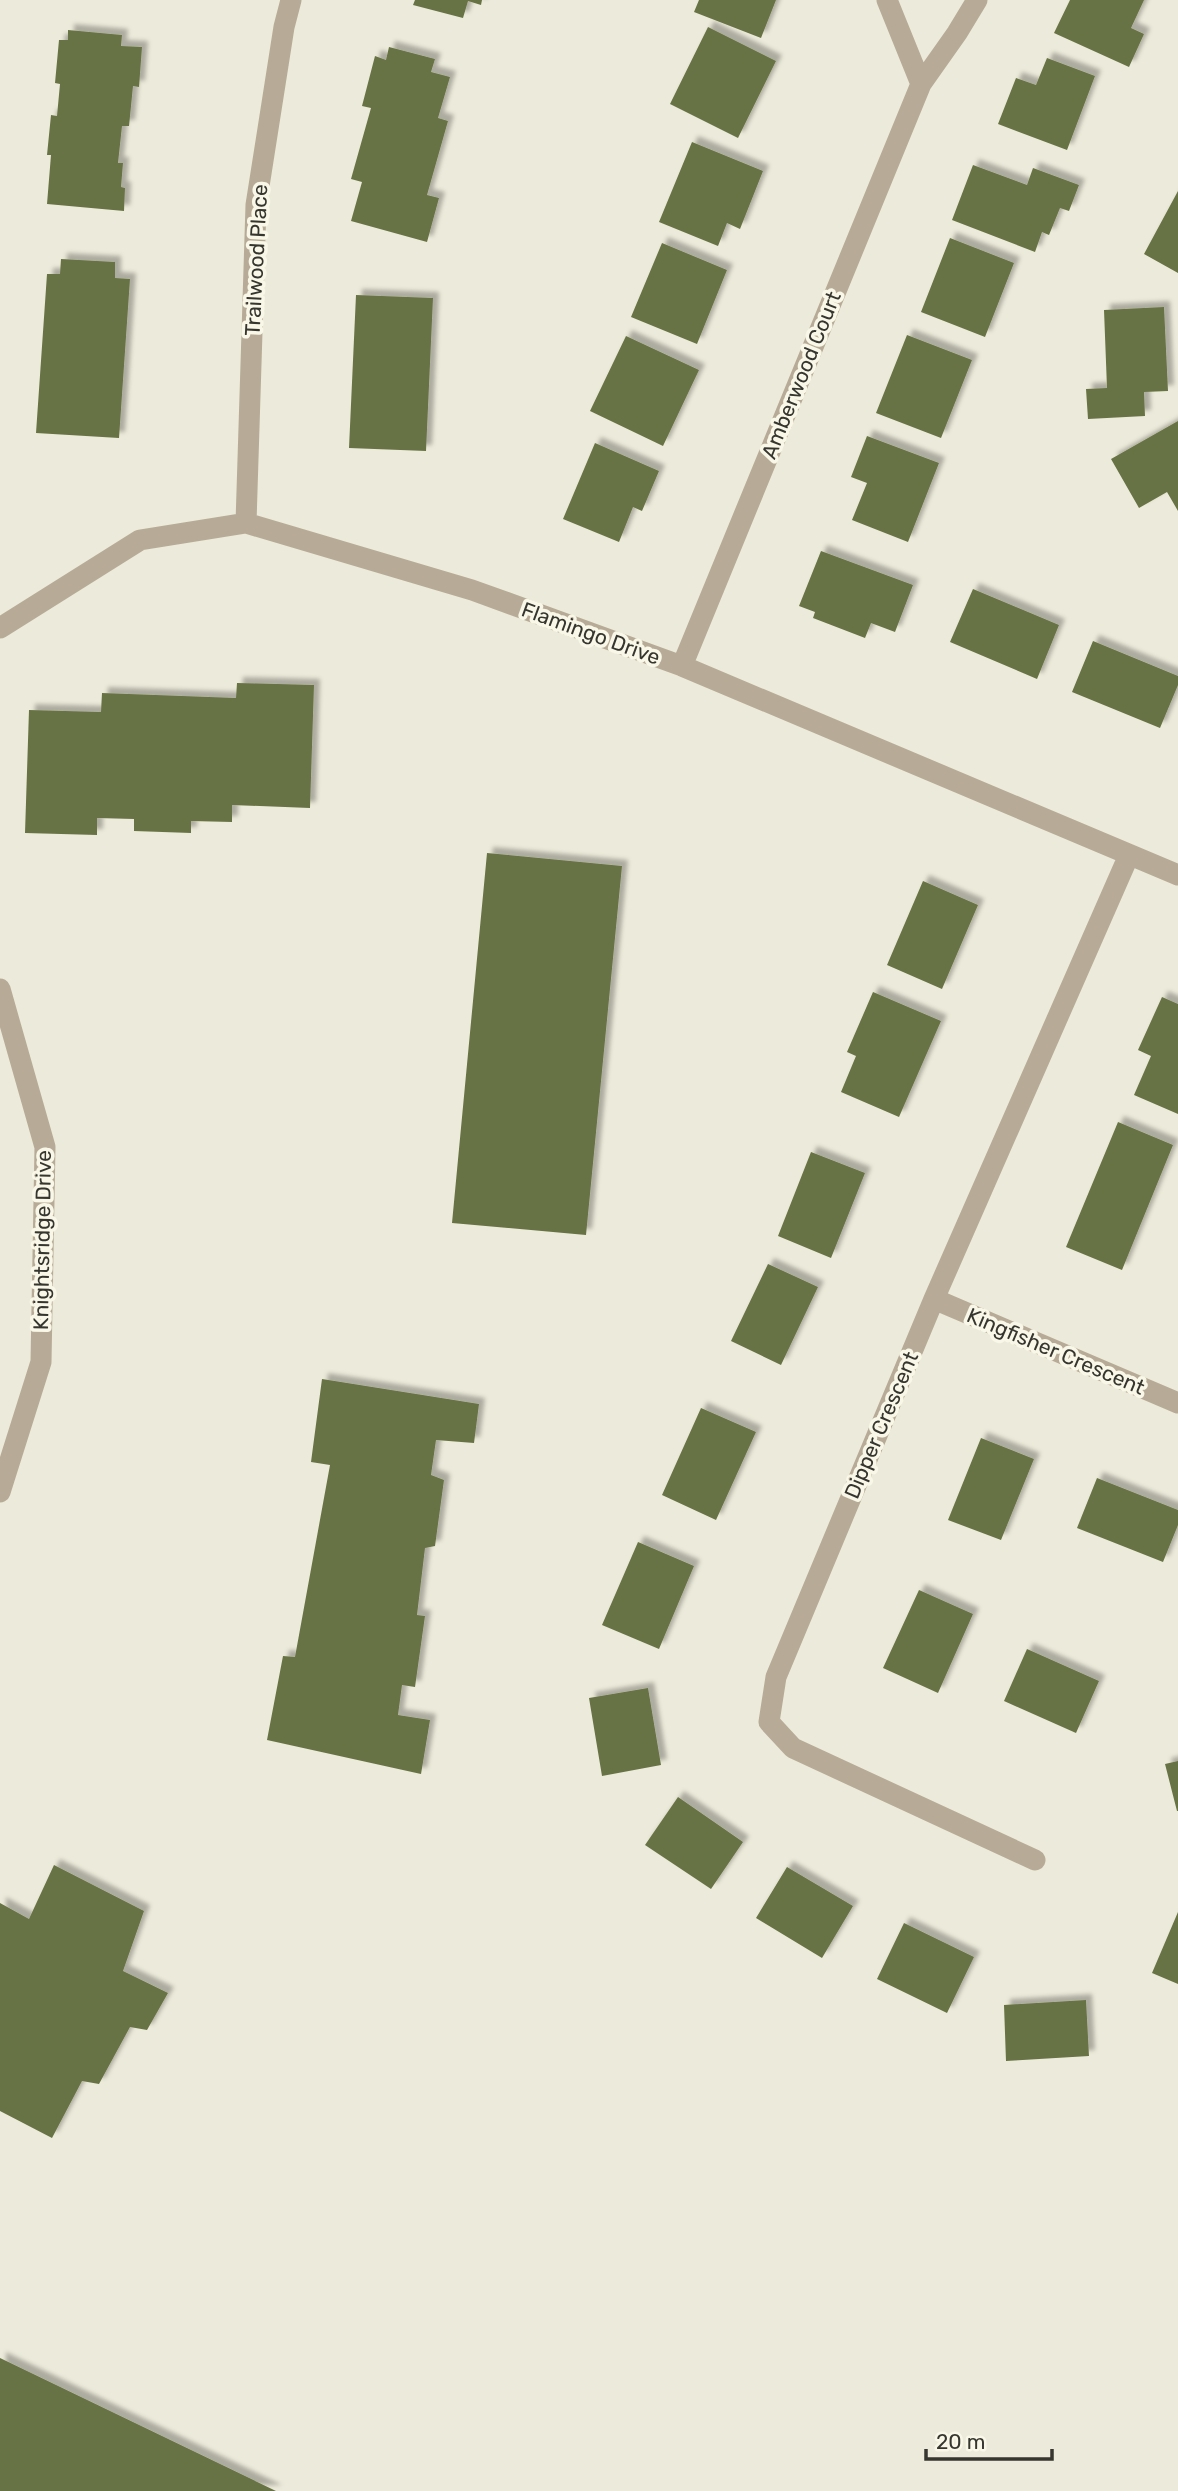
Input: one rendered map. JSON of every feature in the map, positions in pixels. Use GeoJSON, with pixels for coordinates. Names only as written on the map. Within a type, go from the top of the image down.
{"type":"FeatureCollection","features":[{"type":"Feature","properties":{"kind":"street","name":"Trailwood Place"},"geometry":{"type":"LineString","coordinates":[[246,523],[256,205],[284,27],[291,0]]}},
{"type":"Feature","properties":{"kind":"street"},"geometry":{"type":"LineString","coordinates":[[887,0],[921,84]]}},
{"type":"Feature","properties":{"kind":"street","name":"Amberwood Court"},"geometry":{"type":"LineString","coordinates":[[682,666],[921,84],[977,0]]}},
{"type":"Feature","properties":{"kind":"street","name":"Flamingo Drive"},"geometry":{"type":"LineString","coordinates":[[0,628],[140,540],[246,523],[472,590],[682,666],[1178,875]]}},
{"type":"Feature","properties":{"kind":"street","name":"Dipper Crescent"},"geometry":{"type":"LineString","coordinates":[[1035,1860],[793,1748],[769,1722],[776,1677],[934,1299],[1129,855]]}},
{"type":"Feature","properties":{"kind":"street","name":"Knightsridge Drive"},"geometry":{"type":"LineString","coordinates":[[0,989],[45,1147],[41,1362],[0,1492]]}},
{"type":"Feature","properties":{"kind":"street","name":"Kingfisher Crescent"},"geometry":{"type":"LineString","coordinates":[[934,1299],[1178,1404]]}},
{"type":"Feature","properties":{"kind":"building"},"geometry":{"type":"Polygon","coordinates":[[[415,0],[482,0],[481,5],[468,1],[463,18],[413,5],[415,0]]]}},
{"type":"Feature","properties":{"kind":"building"},"geometry":{"type":"Polygon","coordinates":[[[699,0],[776,0],[761,38],[694,12],[699,0]]]}},
{"type":"Feature","properties":{"kind":"building"},"geometry":{"type":"Polygon","coordinates":[[[1070,0],[1144,0],[1131,28],[1144,34],[1129,67],[1054,33],[1070,0]]]}},
{"type":"Feature","properties":{"kind":"building"},"geometry":{"type":"Polygon","coordinates":[[[708,27],[776,61],[738,138],[670,104],[708,27]]]}},
{"type":"Feature","properties":{"kind":"building"},"geometry":{"type":"Polygon","coordinates":[[[68,30],[122,35],[121,46],[142,47],[139,87],[133,86],[129,126],[122,126],[118,163],[123,163],[121,187],[125,188],[124,211],[47,204],[51,155],[47,155],[51,115],[57,116],[60,84],[55,83],[59,40],[68,40],[68,30]]]}},
{"type":"Feature","properties":{"kind":"building"},"geometry":{"type":"Polygon","coordinates":[[[389,47],[435,59],[431,72],[450,77],[438,118],[448,121],[427,195],[439,198],[427,242],[351,221],[362,182],[351,179],[371,108],[362,106],[375,56],[386,60],[389,47]]]}},
{"type":"Feature","properties":{"kind":"building"},"geometry":{"type":"Polygon","coordinates":[[[1047,58],[1095,76],[1067,150],[998,124],[1016,78],[1036,85],[1047,58]]]}},
{"type":"Feature","properties":{"kind":"building"},"geometry":{"type":"Polygon","coordinates":[[[692,142],[763,171],[740,229],[727,223],[718,246],[659,222],[692,142]]]}},
{"type":"Feature","properties":{"kind":"building"},"geometry":{"type":"Polygon","coordinates":[[[973,165],[1027,185],[1033,168],[1079,185],[1069,211],[1060,208],[1049,235],[1042,232],[1035,252],[952,220],[973,165]]]}},
{"type":"Feature","properties":{"kind":"building"},"geometry":{"type":"Polygon","coordinates":[[[1178,191],[1178,273],[1144,254],[1178,191]]]}},
{"type":"Feature","properties":{"kind":"building"},"geometry":{"type":"Polygon","coordinates":[[[950,238],[1014,263],[985,337],[921,312],[950,238]]]}},
{"type":"Feature","properties":{"kind":"building"},"geometry":{"type":"Polygon","coordinates":[[[662,243],[727,270],[697,344],[631,317],[662,243]]]}},
{"type":"Feature","properties":{"kind":"building"},"geometry":{"type":"Polygon","coordinates":[[[61,259],[115,262],[115,278],[130,279],[119,438],[36,433],[47,274],[60,274],[61,259]]]}},
{"type":"Feature","properties":{"kind":"building"},"geometry":{"type":"Polygon","coordinates":[[[356,295],[433,298],[426,451],[349,448],[356,295]]]}},
{"type":"Feature","properties":{"kind":"building"},"geometry":{"type":"Polygon","coordinates":[[[1164,307],[1168,391],[1144,392],[1145,416],[1088,419],[1086,389],[1107,388],[1104,310],[1164,307]]]}},
{"type":"Feature","properties":{"kind":"building"},"geometry":{"type":"Polygon","coordinates":[[[907,335],[972,360],[941,438],[876,413],[907,335]]]}},
{"type":"Feature","properties":{"kind":"building"},"geometry":{"type":"Polygon","coordinates":[[[626,336],[699,370],[663,446],[590,411],[626,336]]]}},
{"type":"Feature","properties":{"kind":"building"},"geometry":{"type":"Polygon","coordinates":[[[1178,421],[1178,511],[1167,492],[1139,508],[1111,459],[1178,421]]]}},
{"type":"Feature","properties":{"kind":"building"},"geometry":{"type":"Polygon","coordinates":[[[867,436],[939,463],[908,542],[852,520],[867,483],[851,477],[867,436]]]}},
{"type":"Feature","properties":{"kind":"building"},"geometry":{"type":"Polygon","coordinates":[[[595,443],[659,471],[642,511],[633,507],[619,542],[563,519],[595,443]]]}},
{"type":"Feature","properties":{"kind":"building"},"geometry":{"type":"Polygon","coordinates":[[[821,551],[913,585],[895,632],[871,623],[865,638],[813,618],[815,612],[799,606],[821,551]]]}},
{"type":"Feature","properties":{"kind":"building"},"geometry":{"type":"Polygon","coordinates":[[[973,589],[1059,625],[1037,679],[950,642],[973,589]]]}},
{"type":"Feature","properties":{"kind":"building"},"geometry":{"type":"Polygon","coordinates":[[[1093,641],[1178,676],[1178,685],[1160,728],[1072,692],[1093,641]]]}},
{"type":"Feature","properties":{"kind":"building"},"geometry":{"type":"Polygon","coordinates":[[[237,683],[314,685],[310,808],[232,805],[232,822],[191,821],[191,833],[134,831],[134,819],[97,818],[97,835],[25,833],[29,710],[101,712],[102,693],[236,698],[237,683]]]}},
{"type":"Feature","properties":{"kind":"building"},"geometry":{"type":"Polygon","coordinates":[[[487,853],[622,866],[586,1235],[452,1223],[487,853]]]}},
{"type":"Feature","properties":{"kind":"building"},"geometry":{"type":"Polygon","coordinates":[[[923,881],[978,905],[942,989],[887,965],[923,881]]]}},
{"type":"Feature","properties":{"kind":"building"},"geometry":{"type":"Polygon","coordinates":[[[873,992],[941,1021],[899,1117],[841,1092],[856,1056],[847,1052],[873,992]]]}},
{"type":"Feature","properties":{"kind":"building"},"geometry":{"type":"Polygon","coordinates":[[[1162,997],[1178,1004],[1178,1114],[1134,1095],[1151,1056],[1138,1050],[1162,997]]]}},
{"type":"Feature","properties":{"kind":"building"},"geometry":{"type":"Polygon","coordinates":[[[1118,1122],[1173,1145],[1122,1270],[1066,1247],[1118,1122]]]}},
{"type":"Feature","properties":{"kind":"building"},"geometry":{"type":"Polygon","coordinates":[[[811,1152],[865,1173],[831,1258],[778,1236],[811,1152]]]}},
{"type":"Feature","properties":{"kind":"building"},"geometry":{"type":"Polygon","coordinates":[[[768,1264],[818,1287],[781,1365],[731,1341],[768,1264]]]}},
{"type":"Feature","properties":{"kind":"building"},"geometry":{"type":"Polygon","coordinates":[[[322,1379],[479,1404],[474,1443],[436,1440],[431,1475],[444,1480],[435,1546],[425,1548],[417,1615],[425,1616],[415,1687],[402,1685],[398,1715],[430,1720],[421,1774],[267,1740],[283,1656],[295,1657],[330,1465],[311,1462],[322,1379]]]}},
{"type":"Feature","properties":{"kind":"building"},"geometry":{"type":"Polygon","coordinates":[[[701,1408],[756,1432],[716,1520],[662,1495],[701,1408]]]}},
{"type":"Feature","properties":{"kind":"building"},"geometry":{"type":"Polygon","coordinates":[[[981,1438],[1034,1459],[1001,1540],[948,1520],[981,1438]]]}},
{"type":"Feature","properties":{"kind":"building"},"geometry":{"type":"Polygon","coordinates":[[[1097,1478],[1178,1510],[1178,1525],[1163,1562],[1077,1528],[1097,1478]]]}},
{"type":"Feature","properties":{"kind":"building"},"geometry":{"type":"Polygon","coordinates":[[[638,1542],[694,1566],[659,1649],[602,1625],[638,1542]]]}},
{"type":"Feature","properties":{"kind":"building"},"geometry":{"type":"Polygon","coordinates":[[[919,1590],[973,1614],[938,1693],[883,1668],[919,1590]]]}},
{"type":"Feature","properties":{"kind":"building"},"geometry":{"type":"Polygon","coordinates":[[[1027,1649],[1099,1681],[1076,1733],[1004,1701],[1027,1649]]]}},
{"type":"Feature","properties":{"kind":"building"},"geometry":{"type":"Polygon","coordinates":[[[648,1688],[661,1765],[602,1776],[589,1698],[648,1688]]]}},
{"type":"Feature","properties":{"kind":"building"},"geometry":{"type":"Polygon","coordinates":[[[1178,1761],[1178,1811],[1177,1811],[1165,1764],[1178,1761]]]}},
{"type":"Feature","properties":{"kind":"building"},"geometry":{"type":"Polygon","coordinates":[[[678,1797],[743,1842],[711,1889],[645,1845],[678,1797]]]}},
{"type":"Feature","properties":{"kind":"building"},"geometry":{"type":"Polygon","coordinates":[[[54,1865],[144,1911],[123,1971],[168,1993],[147,2030],[130,2027],[99,2084],[82,2081],[52,2138],[0,2111],[0,1903],[29,1919],[54,1865]]]}},
{"type":"Feature","properties":{"kind":"building"},"geometry":{"type":"Polygon","coordinates":[[[787,1867],[853,1906],[822,1958],[756,1918],[787,1867]]]}},
{"type":"Feature","properties":{"kind":"building"},"geometry":{"type":"Polygon","coordinates":[[[1178,1912],[1178,1984],[1152,1973],[1178,1912]]]}},
{"type":"Feature","properties":{"kind":"building"},"geometry":{"type":"Polygon","coordinates":[[[904,1923],[974,1957],[947,2013],[877,1979],[904,1923]]]}},
{"type":"Feature","properties":{"kind":"building"},"geometry":{"type":"Polygon","coordinates":[[[1086,2000],[1089,2056],[1006,2061],[1004,2005],[1086,2000]]]}},
{"type":"Feature","properties":{"kind":"building"},"geometry":{"type":"Polygon","coordinates":[[[0,2358],[276,2491],[0,2491],[0,2358]]]}}]}
